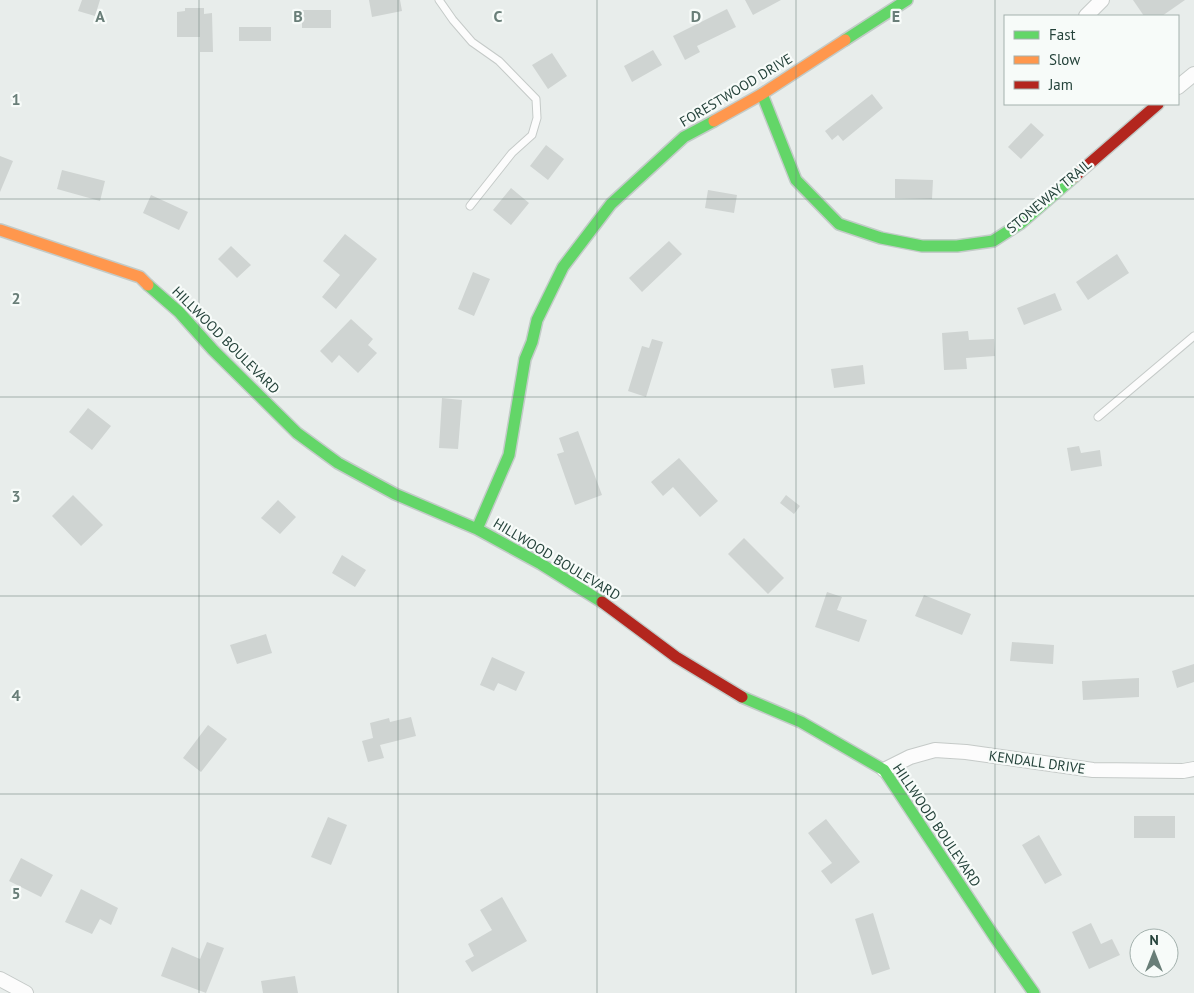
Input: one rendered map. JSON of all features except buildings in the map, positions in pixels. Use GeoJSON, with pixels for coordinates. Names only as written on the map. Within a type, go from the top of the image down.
{"type":"FeatureCollection","features":[{"type":"Feature","properties":{"kind":"street","name":"FORESTWOOD DRIVE"},"geometry":{"type":"LineString","coordinates":[[477,528],[509,455],[525,359],[532,342],[537,320],[564,267],[611,204],[684,137],[762,94],[907,0]]}},
{"type":"Feature","properties":{"kind":"street"},"geometry":{"type":"LineString","coordinates":[[1087,15],[1102,0]]}},
{"type":"Feature","properties":{"kind":"street"},"geometry":{"type":"LineString","coordinates":[[1179,86],[1194,74]]}},
{"type":"Feature","properties":{"kind":"street","name":"STONEWAY TRAIL"},"geometry":{"type":"LineString","coordinates":[[762,94],[796,180],[839,224],[881,238],[922,246],[957,246],[993,241],[1021,223],[1157,105]]}},
{"type":"Feature","properties":{"kind":"street","name":"HILLWOOD BOULEVARD"},"geometry":{"type":"LineString","coordinates":[[0,230],[140,277],[179,312],[213,350],[297,433],[338,463],[395,494],[477,528],[588,593],[676,657],[722,686],[738,695],[802,722],[884,770],[1034,993]]}},
{"type":"Feature","properties":{"kind":"street","name":"KENDALL DRIVE"},"geometry":{"type":"LineString","coordinates":[[884,770],[910,757],[935,750],[966,752],[1093,770],[1183,771],[1194,769]]}},
{"type":"Feature","properties":{"kind":"street"},"geometry":{"type":"LineString","coordinates":[[0,980],[26,993]]}},
{"type":"Feature","properties":{"kind":"lane"},"geometry":{"type":"LineString","coordinates":[[439,0],[472,42],[499,61],[536,99],[537,118],[532,135],[512,153],[470,206]]}},
{"type":"Feature","properties":{"kind":"lane"},"geometry":{"type":"LineString","coordinates":[[1098,417],[1194,336]]}},
{"type":"Feature","properties":{"kind":"traffic: fast"},"geometry":{"type":"LineString","coordinates":[[845,40],[907,0]]}},
{"type":"Feature","properties":{"kind":"traffic: fast"},"geometry":{"type":"LineString","coordinates":[[762,94],[796,180],[839,224],[881,238],[922,246],[957,246],[993,241],[1021,223],[1074,177]]}},
{"type":"Feature","properties":{"kind":"traffic: fast"},"geometry":{"type":"LineString","coordinates":[[477,529],[509,455],[525,359],[532,342],[537,320],[563,267],[611,204],[684,137],[714,121]]}},
{"type":"Feature","properties":{"kind":"traffic: fast"},"geometry":{"type":"LineString","coordinates":[[148,285],[179,312],[213,350],[297,433],[338,463],[395,494],[477,529],[541,564],[602,602]]}},
{"type":"Feature","properties":{"kind":"traffic: fast"},"geometry":{"type":"LineString","coordinates":[[742,697],[801,722],[884,770],[1034,993]]}},
{"type":"Feature","properties":{"kind":"traffic: slow"},"geometry":{"type":"LineString","coordinates":[[714,121],[762,94],[845,40]]}},
{"type":"Feature","properties":{"kind":"traffic: slow"},"geometry":{"type":"LineString","coordinates":[[0,230],[140,277],[148,285]]}},
{"type":"Feature","properties":{"kind":"traffic: jam"},"geometry":{"type":"LineString","coordinates":[[1074,177],[1157,105]]}},
{"type":"Feature","properties":{"kind":"traffic: jam"},"geometry":{"type":"LineString","coordinates":[[602,602],[676,657],[742,697]]}}]}
